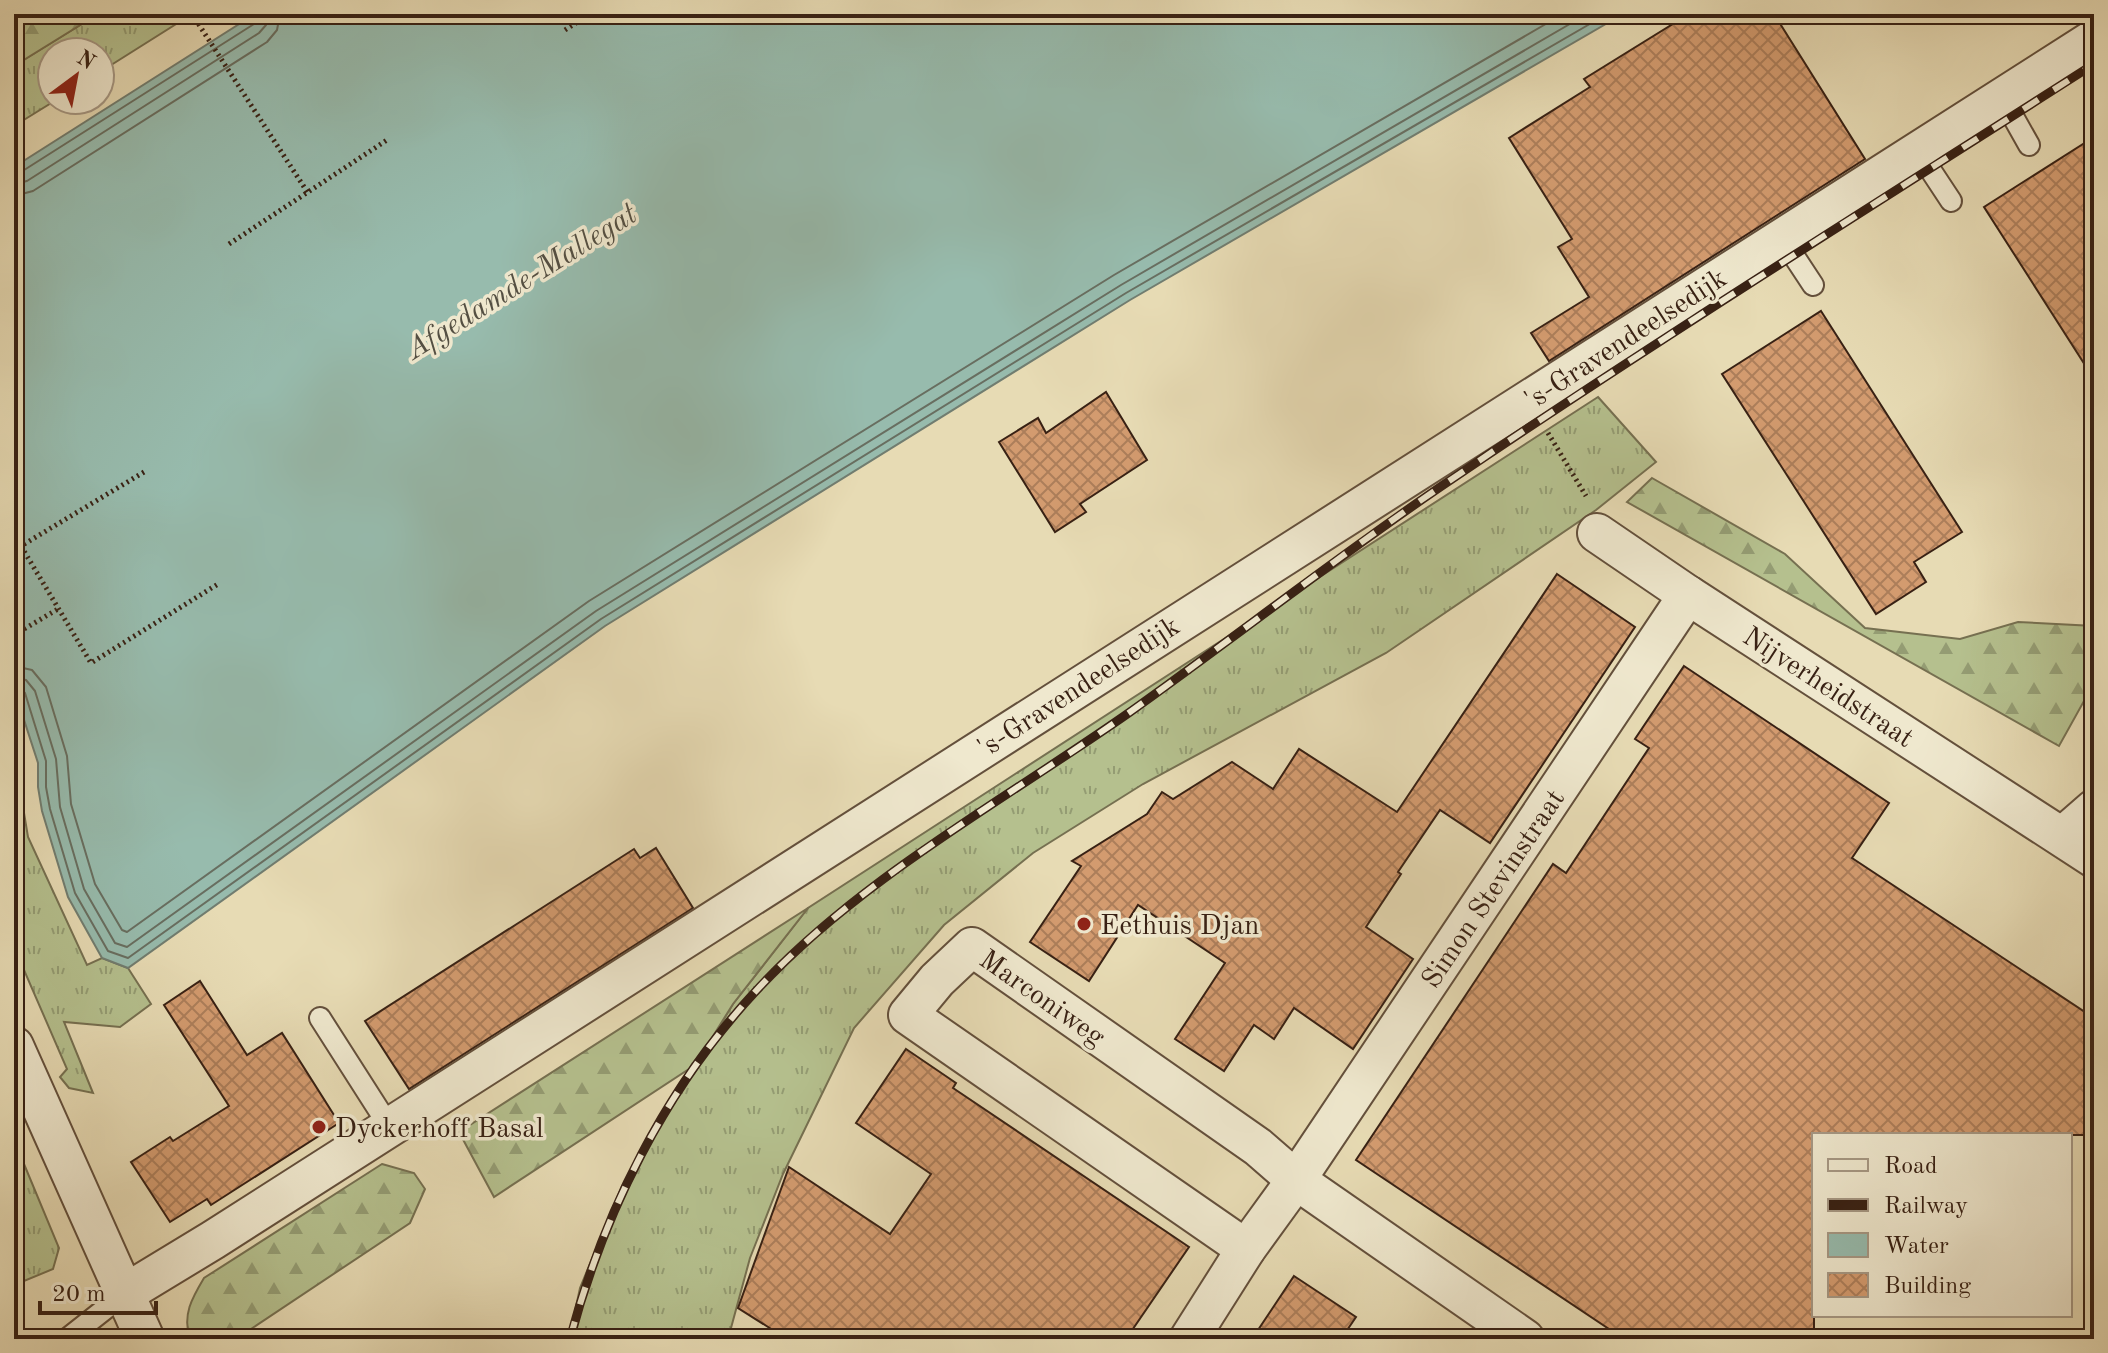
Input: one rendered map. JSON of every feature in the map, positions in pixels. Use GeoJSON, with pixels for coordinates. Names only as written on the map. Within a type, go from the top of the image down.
{"type":"FeatureCollection","features":[{"type":"Feature","properties":{"kind":"street","name":"'s-Gravendeelsedijk"},"geometry":{"type":"LineString","coordinates":[[124,1294],[2094,39]]}},
{"type":"Feature","properties":{"kind":"street","name":"Nijverheidstraat"},"geometry":{"type":"LineString","coordinates":[[1597,533],[2094,858]]}},
{"type":"Feature","properties":{"kind":"street","name":"Simon Stevinstraat"},"geometry":{"type":"LineString","coordinates":[[1189,1339],[1246,1249],[1296,1180],[1688,595]]}},
{"type":"Feature","properties":{"kind":"street"},"geometry":{"type":"LineString","coordinates":[[2063,836],[2094,809]]}},
{"type":"Feature","properties":{"kind":"street","name":"Marconiweg"},"geometry":{"type":"LineString","coordinates":[[1246,1249],[908,1015],[937,980],[972,947],[1258,1147],[1296,1180],[1525,1339]]}},
{"type":"Feature","properties":{"kind":"street"},"geometry":{"type":"LineString","coordinates":[[14,1046],[145,1339]]}},
{"type":"Feature","properties":{"kind":"lane"},"geometry":{"type":"LineString","coordinates":[[2002,97],[2029,145]]}},
{"type":"Feature","properties":{"kind":"lane"},"geometry":{"type":"LineString","coordinates":[[1918,151],[1951,201]]}},
{"type":"Feature","properties":{"kind":"lane"},"geometry":{"type":"LineString","coordinates":[[1782,238],[1813,285]]}},
{"type":"Feature","properties":{"kind":"lane"},"geometry":{"type":"LineString","coordinates":[[320,1018],[389,1126]]}},
{"type":"Feature","properties":{"kind":"lane","name":"'s-Gravendeelsedijk"},"geometry":{"type":"LineString","coordinates":[[67,1339],[124,1294]]}},
{"type":"Feature","properties":{"kind":"path"},"geometry":{"type":"LineString","coordinates":[[192,14],[308,193]]}},
{"type":"Feature","properties":{"kind":"path"},"geometry":{"type":"LineString","coordinates":[[565,30],[590,14]]}},
{"type":"Feature","properties":{"kind":"path"},"geometry":{"type":"LineString","coordinates":[[229,244],[387,140]]}},
{"type":"Feature","properties":{"kind":"path"},"geometry":{"type":"LineString","coordinates":[[1549,434],[1574,477]]}},
{"type":"Feature","properties":{"kind":"path"},"geometry":{"type":"LineString","coordinates":[[144,472],[21,546],[91,663],[218,584]]}},
{"type":"Feature","properties":{"kind":"path"},"geometry":{"type":"LineString","coordinates":[[14,635],[58,609]]}},
{"type":"Feature","properties":{"kind":"green space"},"geometry":{"type":"Polygon","coordinates":[[[14,14],[98,14],[62,36],[36,36],[36,52],[14,66],[14,14]]]}},
{"type":"Feature","properties":{"kind":"green space"},"geometry":{"type":"Polygon","coordinates":[[[98,14],[192,14],[116,62],[116,36],[62,36],[98,14]]]}},
{"type":"Feature","properties":{"kind":"green space"},"geometry":{"type":"Polygon","coordinates":[[[36,52],[36,112],[14,126],[14,66],[36,52]]]}},
{"type":"Feature","properties":{"kind":"green space"},"geometry":{"type":"Polygon","coordinates":[[[1598,397],[1656,462],[1596,510],[1386,653],[1143,784],[1033,853],[944,925],[854,1028],[783,1174],[750,1258],[728,1339],[569,1339],[580,1288],[622,1186],[733,1004],[808,908],[1598,397]]]}},
{"type":"Feature","properties":{"kind":"green space"},"geometry":{"type":"Polygon","coordinates":[[[1652,478],[1785,554],[1865,628],[1960,639],[2018,622],[2094,626],[2094,683],[2059,746],[1627,502],[1652,478]]]}},
{"type":"Feature","properties":{"kind":"green space"},"geometry":{"type":"Polygon","coordinates":[[[14,753],[28,837],[87,965],[102,958],[128,968],[151,1004],[120,1027],[64,1022],[93,1093],[69,1088],[60,1077],[67,1069],[14,947],[14,753]]]}},
{"type":"Feature","properties":{"kind":"green space"},"geometry":{"type":"Polygon","coordinates":[[[808,908],[733,1004],[695,1065],[494,1197],[459,1132],[808,908]]]}},
{"type":"Feature","properties":{"kind":"green space"},"geometry":{"type":"Polygon","coordinates":[[[14,1140],[59,1248],[53,1269],[24,1281],[14,1262],[14,1140]]]}},
{"type":"Feature","properties":{"kind":"green space"},"geometry":{"type":"Polygon","coordinates":[[[382,1164],[414,1173],[425,1189],[410,1223],[236,1339],[190,1339],[188,1314],[204,1278],[382,1164]]]}},
{"type":"Feature","properties":{"kind":"water","name":"Afgedamde-Mallegat"},"geometry":{"type":"Polygon","coordinates":[[[255,14],[1623,14],[1130,300],[605,626],[128,968],[102,958],[68,897],[42,811],[38,763],[14,689],[14,167],[94,116],[116,116],[116,102],[255,14]]]}},
{"type":"Feature","properties":{"kind":"building"},"geometry":{"type":"Polygon","coordinates":[[[1689,14],[1774,14],[1865,159],[1549,361],[1531,333],[1589,297],[1558,247],[1572,239],[1509,138],[1590,87],[1584,79],[1689,14]]]}},
{"type":"Feature","properties":{"kind":"building"},"geometry":{"type":"Polygon","coordinates":[[[2094,137],[2094,379],[1984,207],[2094,137]]]}},
{"type":"Feature","properties":{"kind":"building"},"geometry":{"type":"Polygon","coordinates":[[[1821,311],[1962,532],[1914,562],[1926,582],[1876,614],[1722,374],[1821,311]]]}},
{"type":"Feature","properties":{"kind":"building"},"geometry":{"type":"Polygon","coordinates":[[[1106,392],[1147,460],[1080,504],[1086,512],[1055,532],[999,442],[1038,418],[1046,433],[1106,392]]]}},
{"type":"Feature","properties":{"kind":"building"},"geometry":{"type":"Polygon","coordinates":[[[1557,574],[1635,627],[1490,843],[1440,810],[1398,872],[1401,874],[1366,927],[1413,959],[1353,1049],[1294,1008],[1274,1039],[1254,1025],[1224,1071],[1175,1039],[1225,963],[1138,905],[1089,981],[1030,942],[1081,866],[1072,861],[1147,814],[1162,792],[1173,799],[1232,762],[1273,789],[1299,749],[1397,812],[1557,574]]]}},
{"type":"Feature","properties":{"kind":"building"},"geometry":{"type":"Polygon","coordinates":[[[1684,666],[1889,803],[1852,858],[2094,1018],[2094,1135],[1812,1133],[1814,1339],[1624,1339],[1356,1160],[1553,864],[1566,873],[1649,748],[1635,739],[1684,666]]]}},
{"type":"Feature","properties":{"kind":"building"},"geometry":{"type":"Polygon","coordinates":[[[656,848],[693,908],[409,1089],[365,1021],[634,849],[640,858],[656,848]]]}},
{"type":"Feature","properties":{"kind":"building"},"geometry":{"type":"Polygon","coordinates":[[[200,981],[247,1055],[282,1033],[339,1123],[211,1205],[207,1199],[170,1222],[131,1162],[170,1137],[173,1141],[229,1106],[164,1005],[200,981]]]}},
{"type":"Feature","properties":{"kind":"building"},"geometry":{"type":"Polygon","coordinates":[[[906,1049],[956,1083],[953,1088],[1189,1247],[1126,1339],[787,1339],[738,1308],[789,1167],[890,1234],[931,1174],[856,1123],[906,1049]]]}},
{"type":"Feature","properties":{"kind":"building"},"geometry":{"type":"Polygon","coordinates":[[[1294,1276],[1356,1317],[1341,1339],[1252,1339],[1294,1276]]]}},
{"type":"Feature","properties":{"kind":"railway"},"geometry":{"type":"LineString","coordinates":[[570,1339],[584,1292],[620,1199],[666,1111],[693,1069],[755,992],[840,913],[935,842],[1130,712],[1452,479],[1691,321],[2094,64]]}},
{"type":"Feature","properties":{"kind":"place","name":"Eethuis Djan"},"geometry":{"type":"Point","coordinates":[1084,924]}},
{"type":"Feature","properties":{"kind":"place","name":"Dyckerhoff Basal"},"geometry":{"type":"Point","coordinates":[319,1127]}}]}
